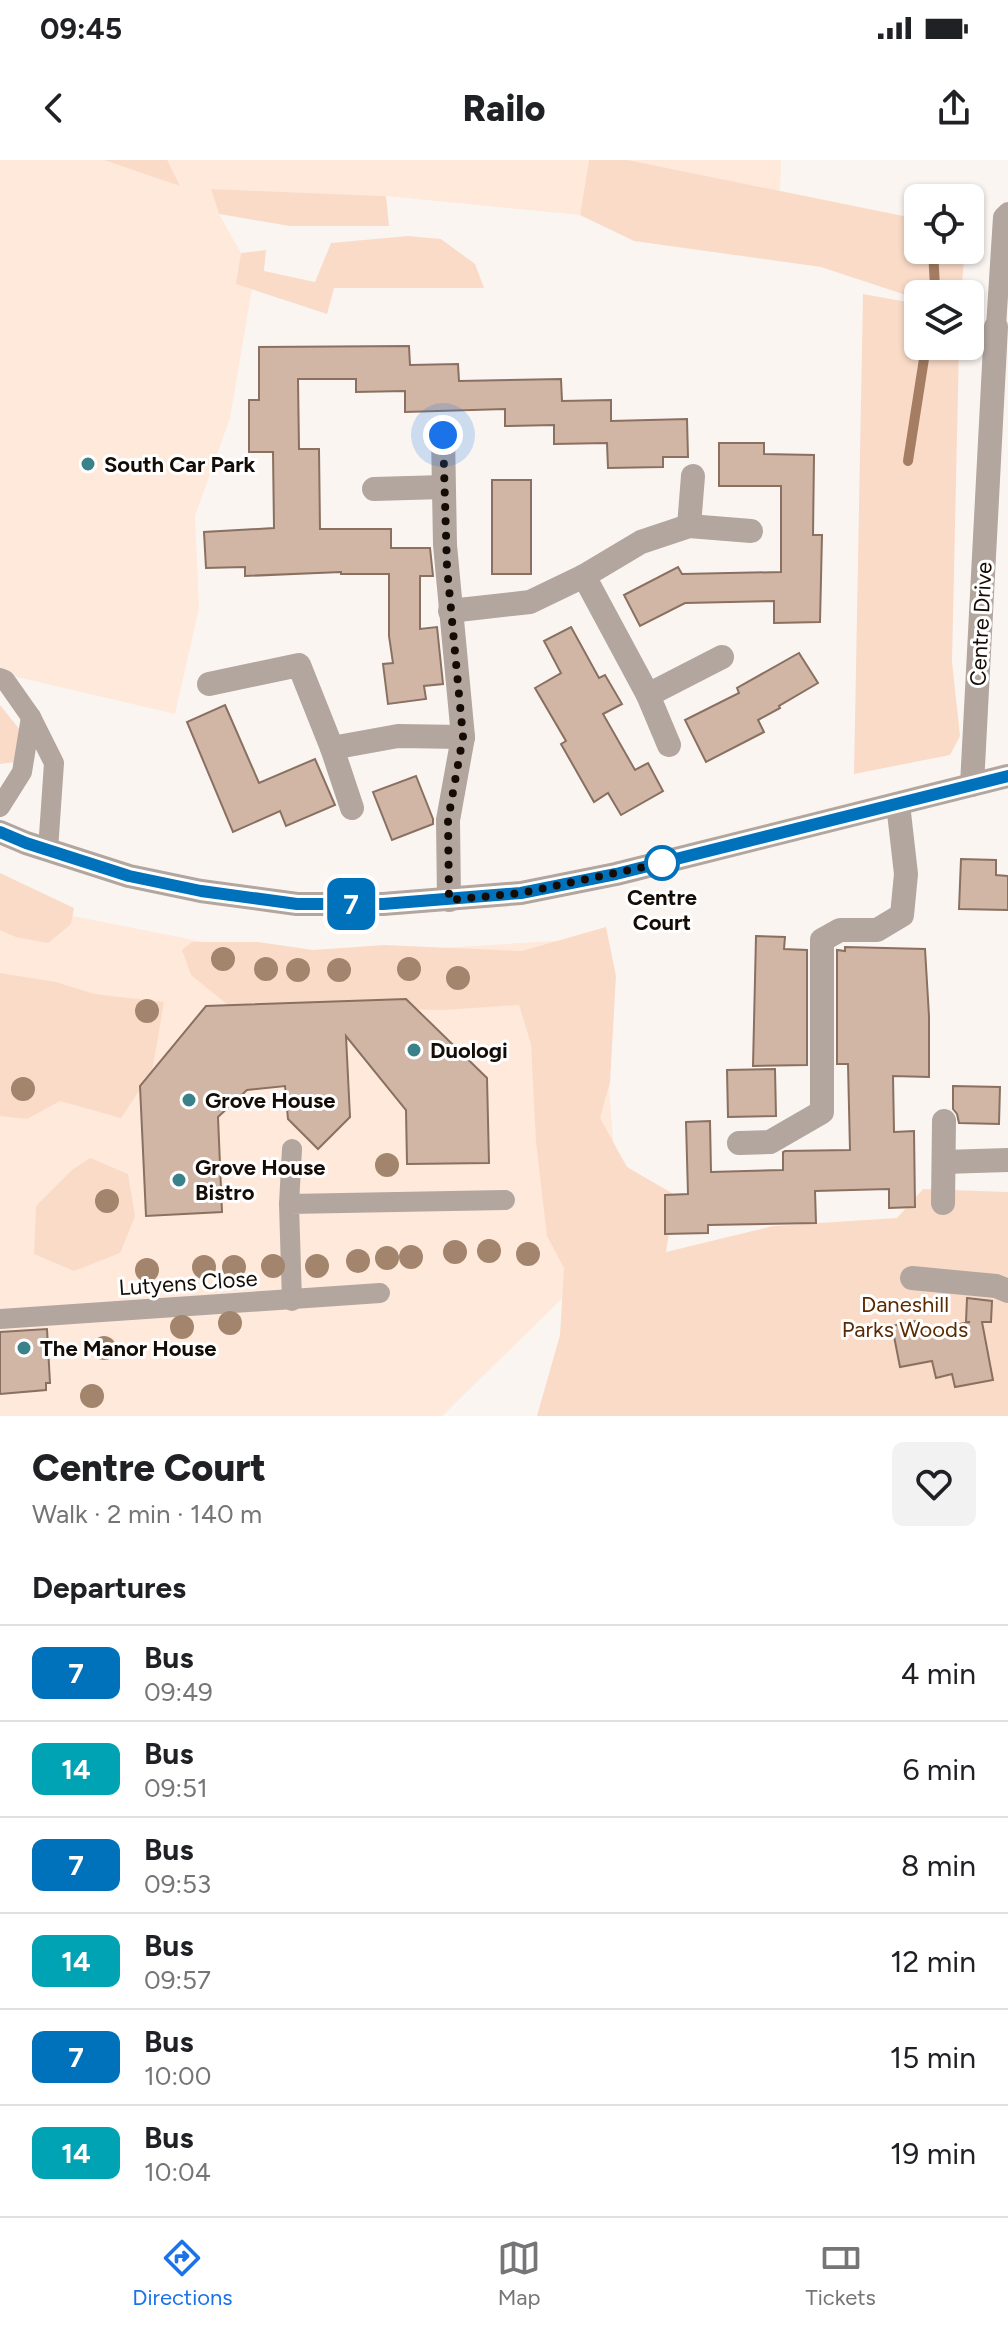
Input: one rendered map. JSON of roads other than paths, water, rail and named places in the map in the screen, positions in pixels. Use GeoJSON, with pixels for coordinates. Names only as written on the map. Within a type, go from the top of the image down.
{"type":"FeatureCollection","features":[{"type":"Feature","properties":{"kind":"street","name":"Centre Drive"},"geometry":{"type":"LineString","coordinates":[[972,785],[998,464],[996,327]]}},
{"type":"Feature","properties":{"kind":"street"},"geometry":{"type":"LineString","coordinates":[[443,435],[450,611],[463,737],[448,820],[449,900]]}},
{"type":"Feature","properties":{"kind":"street"},"geometry":{"type":"LineString","coordinates":[[689,526],[693,476]]}},
{"type":"Feature","properties":{"kind":"street"},"geometry":{"type":"LineString","coordinates":[[374,489],[443,487]]}},
{"type":"Feature","properties":{"kind":"street"},"geometry":{"type":"LineString","coordinates":[[450,611],[530,602],[584,576],[641,542],[689,526],[751,531]]}},
{"type":"Feature","properties":{"kind":"street"},"geometry":{"type":"LineString","coordinates":[[584,576],[648,695],[669,745]]}},
{"type":"Feature","properties":{"kind":"street"},"geometry":{"type":"LineString","coordinates":[[648,695],[722,657]]}},
{"type":"Feature","properties":{"kind":"street"},"geometry":{"type":"LineString","coordinates":[[209,684],[299,665],[352,808]]}},
{"type":"Feature","properties":{"kind":"street"},"geometry":{"type":"LineString","coordinates":[[332,748],[398,736],[463,737]]}},
{"type":"Feature","properties":{"kind":"street"},"geometry":{"type":"LineString","coordinates":[[0,832],[129,876],[201,891],[297,904],[383,904],[521,893],[616,874],[1008,776]]}},
{"type":"Feature","properties":{"kind":"street"},"geometry":{"type":"LineString","coordinates":[[739,1143],[770,1142],[822,1112],[822,940],[840,930],[877,930],[902,915],[906,874],[898,804]]}},
{"type":"Feature","properties":{"kind":"street"},"geometry":{"type":"LineString","coordinates":[[943,1203],[944,1121]]}},
{"type":"Feature","properties":{"kind":"street"},"geometry":{"type":"LineString","coordinates":[[944,1162],[1008,1160]]}},
{"type":"Feature","properties":{"kind":"street"},"geometry":{"type":"LineString","coordinates":[[912,1278],[996,1286],[1008,1291]]}},
{"type":"Feature","properties":{"kind":"lane","name":"Centre Drive"},"geometry":{"type":"LineString","coordinates":[[996,327],[1006,215]]}},
{"type":"Feature","properties":{"kind":"lane"},"geometry":{"type":"LineString","coordinates":[[0,678],[5,680],[31,717],[54,763],[48,850]]}},
{"type":"Feature","properties":{"kind":"lane"},"geometry":{"type":"LineString","coordinates":[[0,807],[22,772],[31,717]]}},
{"type":"Feature","properties":{"kind":"lane"},"geometry":{"type":"LineString","coordinates":[[292,1149],[289,1204],[292,1301]]}},
{"type":"Feature","properties":{"kind":"lane"},"geometry":{"type":"LineString","coordinates":[[289,1204],[505,1200]]}},
{"type":"Feature","properties":{"kind":"lane","name":"Lutyens Close"},"geometry":{"type":"LineString","coordinates":[[0,1319],[380,1293]]}},
{"type":"Feature","properties":{"kind":"waterway"},"geometry":{"type":"LineString","coordinates":[[934,264],[935,280]]}},
{"type":"Feature","properties":{"kind":"waterway"},"geometry":{"type":"LineString","coordinates":[[908,461],[924,360]]}},
{"type":"Feature","properties":{"kind":"place","name":"South Car Park"},"geometry":{"type":"Point","coordinates":[88,464]}},
{"type":"Feature","properties":{"kind":"place","name":"Centre Court"},"geometry":{"type":"Point","coordinates":[662,863]}},
{"type":"Feature","properties":{"kind":"place","name":"Duologi"},"geometry":{"type":"Point","coordinates":[414,1050]}},
{"type":"Feature","properties":{"kind":"place","name":"Grove House"},"geometry":{"type":"Point","coordinates":[189,1100]}},
{"type":"Feature","properties":{"kind":"place","name":"Grove House Bistro"},"geometry":{"type":"Point","coordinates":[179,1180]}},
{"type":"Feature","properties":{"kind":"place","name":"The Manor House"},"geometry":{"type":"Point","coordinates":[24,1348]}},
{"type":"Feature","properties":{"kind":"park label","name":"Daneshill Parks Woods"},"geometry":{"type":"Point","coordinates":[905,1316]}}]}
